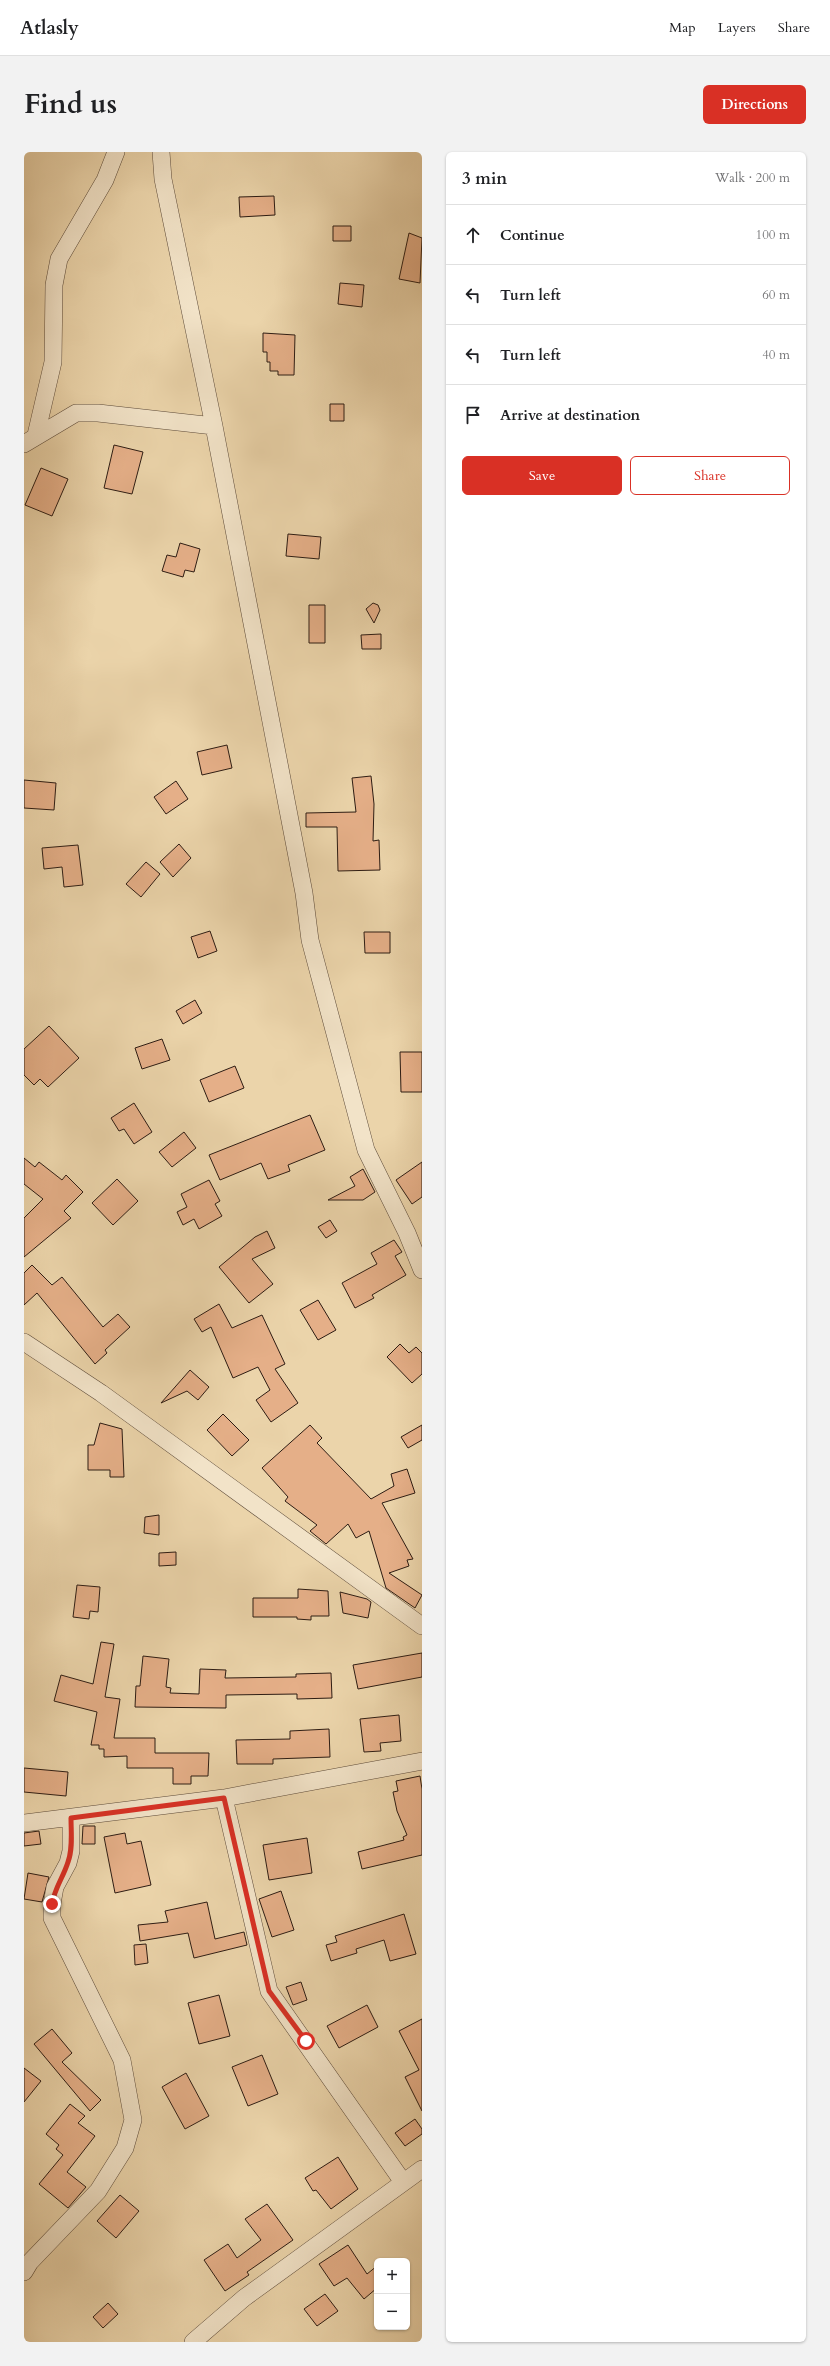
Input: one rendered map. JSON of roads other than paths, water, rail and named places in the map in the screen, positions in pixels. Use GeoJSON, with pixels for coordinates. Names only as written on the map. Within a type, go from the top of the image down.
{"type":"FeatureCollection","features":[{"type":"Feature","properties":{"kind":"street"},"geometry":{"type":"LineString","coordinates":[[30,440],[53,362],[54,285],[59,259],[105,180],[116,152]]}},
{"type":"Feature","properties":{"kind":"street"},"geometry":{"type":"LineString","coordinates":[[161,152],[163,179],[214,426],[302,885],[310,940],[366,1150],[407,1233],[422,1270]]}},
{"type":"Feature","properties":{"kind":"street"},"geometry":{"type":"LineString","coordinates":[[30,440],[76,413],[98,413],[214,426]]}},
{"type":"Feature","properties":{"kind":"street"},"geometry":{"type":"LineString","coordinates":[[24,1342],[101,1392],[422,1626]]}},
{"type":"Feature","properties":{"kind":"street"},"geometry":{"type":"LineString","coordinates":[[24,1823],[224,1798],[422,1762]]}},
{"type":"Feature","properties":{"kind":"street"},"geometry":{"type":"LineString","coordinates":[[224,1798],[269,1991],[403,2182]]}},
{"type":"Feature","properties":{"kind":"street"},"geometry":{"type":"LineString","coordinates":[[24,2272],[30,2262],[98,2191],[125,2148],[133,2120],[122,2060],[52,1918],[52,1904],[55,1887],[68,1863],[71,1851],[71,1818]]}},
{"type":"Feature","properties":{"kind":"street"},"geometry":{"type":"LineString","coordinates":[[193,2342],[244,2298],[422,2169]]}}]}
